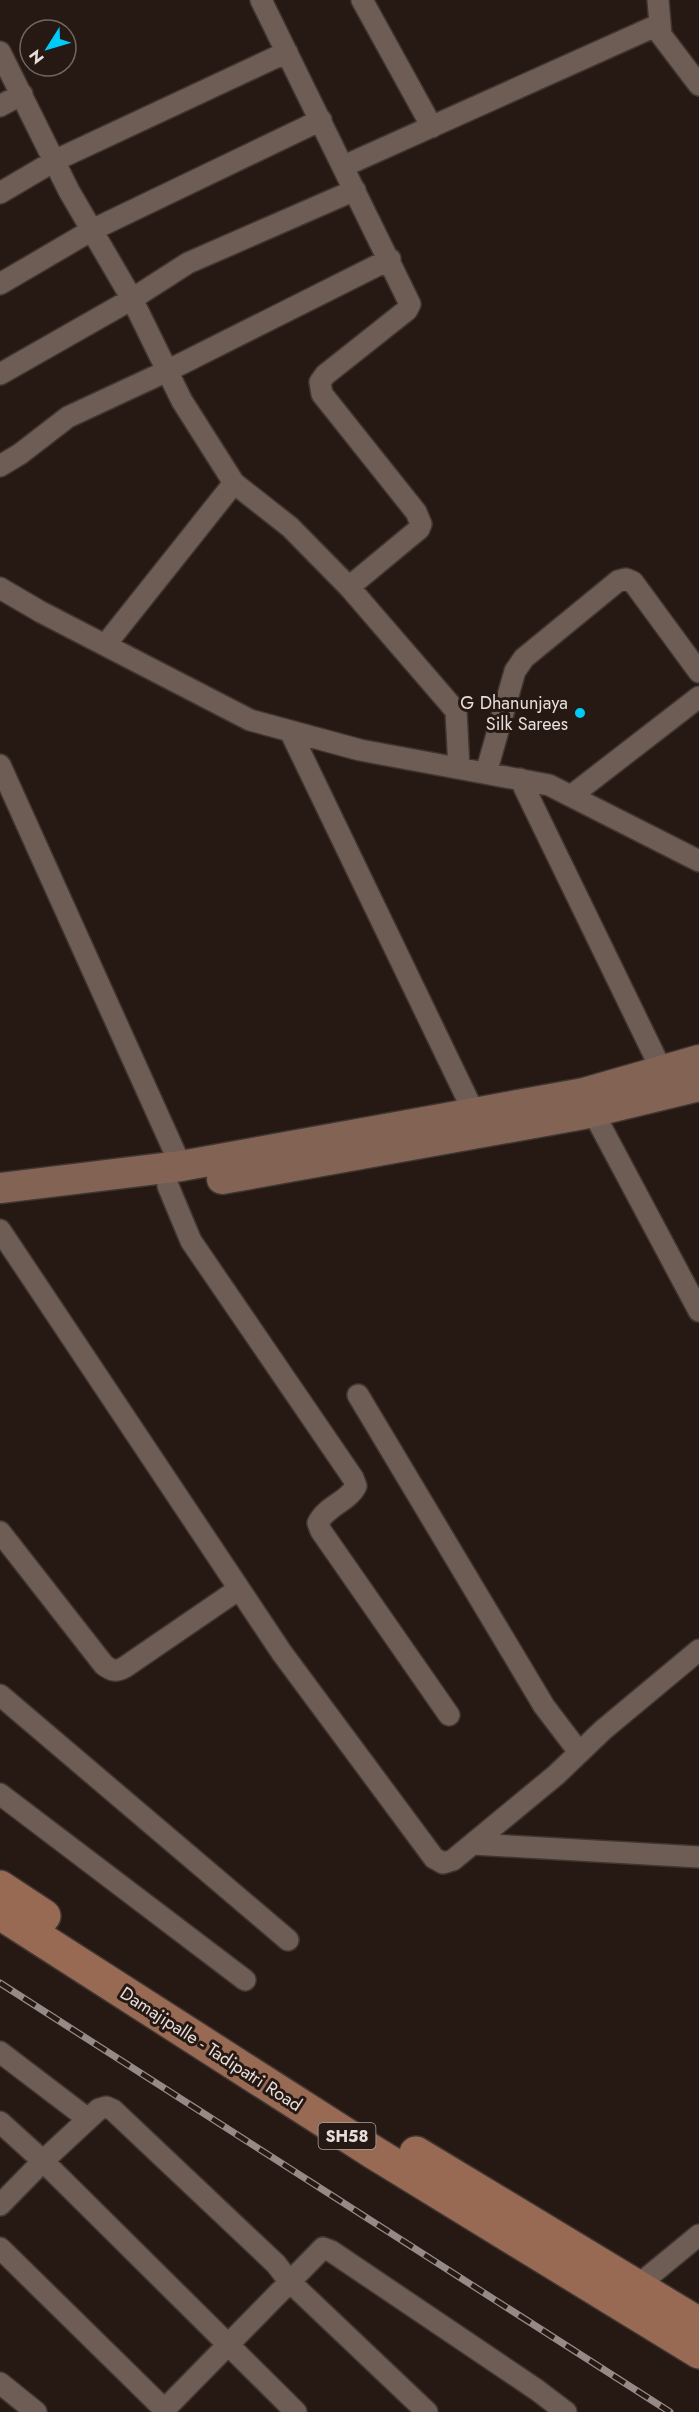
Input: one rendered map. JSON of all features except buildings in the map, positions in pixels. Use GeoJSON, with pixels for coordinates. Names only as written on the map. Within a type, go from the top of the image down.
{"type":"FeatureCollection","features":[{"type":"Feature","properties":{"kind":"main road"},"geometry":{"type":"LineString","coordinates":[[0,1188],[174,1176],[205,1182],[328,1149],[478,1122],[699,1060]]}},
{"type":"Feature","properties":{"kind":"main road"},"geometry":{"type":"LineString","coordinates":[[478,1122],[593,1112],[699,1086]]}},
{"type":"Feature","properties":{"kind":"main road"},"geometry":{"type":"LineString","coordinates":[[0,1204],[174,1176]]}},
{"type":"Feature","properties":{"kind":"main road","name":"Damajipalle - Tadipatri Road"},"geometry":{"type":"LineString","coordinates":[[0,1887],[347,2111],[699,2324]]}},
{"type":"Feature","properties":{"kind":"main road","name":"Damajipalle - Tadipatri Road"},"geometry":{"type":"LineString","coordinates":[[0,1913],[373,2152],[699,2352]]}},
{"type":"Feature","properties":{"kind":"street"},"geometry":{"type":"LineString","coordinates":[[261,0],[390,259],[410,304],[407,310],[325,375],[320,382],[321,394],[416,512],[421,524],[419,529],[349,586]]}},
{"type":"Feature","properties":{"kind":"street"},"geometry":{"type":"LineString","coordinates":[[362,0],[432,127]]}},
{"type":"Feature","properties":{"kind":"street"},"geometry":{"type":"LineString","coordinates":[[658,0],[661,35],[699,85]]}},
{"type":"Feature","properties":{"kind":"street"},"geometry":{"type":"LineString","coordinates":[[344,166],[660,24]]}},
{"type":"Feature","properties":{"kind":"street"},"geometry":{"type":"LineString","coordinates":[[0,52],[56,160],[69,191],[132,299],[182,401],[234,483],[290,527],[349,586],[456,711],[459,768]]}},
{"type":"Feature","properties":{"kind":"street"},"geometry":{"type":"LineString","coordinates":[[0,193],[56,160],[287,52]]}},
{"type":"Feature","properties":{"kind":"street"},"geometry":{"type":"LineString","coordinates":[[0,106],[22,94]]}},
{"type":"Feature","properties":{"kind":"street"},"geometry":{"type":"LineString","coordinates":[[0,284],[92,230],[321,120]]}},
{"type":"Feature","properties":{"kind":"street"},"geometry":{"type":"LineString","coordinates":[[0,374],[132,299],[188,263],[356,190]]}},
{"type":"Feature","properties":{"kind":"street"},"geometry":{"type":"LineString","coordinates":[[0,466],[20,454],[68,417],[167,371],[390,259]]}},
{"type":"Feature","properties":{"kind":"street"},"geometry":{"type":"LineString","coordinates":[[106,644],[234,483]]}},
{"type":"Feature","properties":{"kind":"street"},"geometry":{"type":"LineString","coordinates":[[486,773],[515,671],[538,646],[618,581],[626,579],[633,582],[699,672]]}},
{"type":"Feature","properties":{"kind":"street"},"geometry":{"type":"LineString","coordinates":[[0,588],[41,612],[250,720],[360,750],[549,785],[699,861]]}},
{"type":"Feature","properties":{"kind":"street"},"geometry":{"type":"LineString","coordinates":[[571,796],[699,697]]}},
{"type":"Feature","properties":{"kind":"street"},"geometry":{"type":"LineString","coordinates":[[291,731],[478,1122]]}},
{"type":"Feature","properties":{"kind":"street"},"geometry":{"type":"LineString","coordinates":[[0,765],[174,1176],[191,1241],[353,1478],[356,1486],[353,1492],[322,1515],[318,1523],[321,1531],[449,1714]]}},
{"type":"Feature","properties":{"kind":"street"},"geometry":{"type":"LineString","coordinates":[[520,779],[662,1071]]}},
{"type":"Feature","properties":{"kind":"street"},"geometry":{"type":"LineString","coordinates":[[593,1112],[699,1311]]}},
{"type":"Feature","properties":{"kind":"street"},"geometry":{"type":"LineString","coordinates":[[0,1230],[282,1653],[434,1858],[443,1863],[453,1860],[556,1775],[579,1752],[699,1650]]}},
{"type":"Feature","properties":{"kind":"street"},"geometry":{"type":"LineString","coordinates":[[358,1395],[544,1706],[579,1752]]}},
{"type":"Feature","properties":{"kind":"street"},"geometry":{"type":"LineString","coordinates":[[0,1532],[104,1665],[111,1670],[125,1667],[239,1589]]}},
{"type":"Feature","properties":{"kind":"street"},"geometry":{"type":"LineString","coordinates":[[0,1695],[288,1940]]}},
{"type":"Feature","properties":{"kind":"street"},"geometry":{"type":"LineString","coordinates":[[0,1794],[245,1980]]}},
{"type":"Feature","properties":{"kind":"street"},"geometry":{"type":"LineString","coordinates":[[473,1844],[699,1857]]}},
{"type":"Feature","properties":{"kind":"street"},"geometry":{"type":"LineString","coordinates":[[0,2052],[88,2119]]}},
{"type":"Feature","properties":{"kind":"street"},"geometry":{"type":"LineString","coordinates":[[0,2205],[99,2109],[106,2107],[114,2110],[276,2264],[289,2281],[428,2412]]}},
{"type":"Feature","properties":{"kind":"street"},"geometry":{"type":"LineString","coordinates":[[0,2122],[43,2161],[296,2412]]}},
{"type":"Feature","properties":{"kind":"street"},"geometry":{"type":"LineString","coordinates":[[637,2286],[699,2235]]}},
{"type":"Feature","properties":{"kind":"street"},"geometry":{"type":"LineString","coordinates":[[0,2248],[165,2411],[323,2248],[331,2251],[537,2390],[566,2412]]}},
{"type":"Feature","properties":{"kind":"street"},"geometry":{"type":"LineString","coordinates":[[0,2383],[36,2412]]}},
{"type":"Feature","properties":{"kind":"railway"},"geometry":{"type":"LineString","coordinates":[[0,1983],[670,2412]]}},
{"type":"Feature","properties":{"kind":"place","name":"G Dhanunjaya Silk Sarees"},"geometry":{"type":"Point","coordinates":[580,713]}}]}
